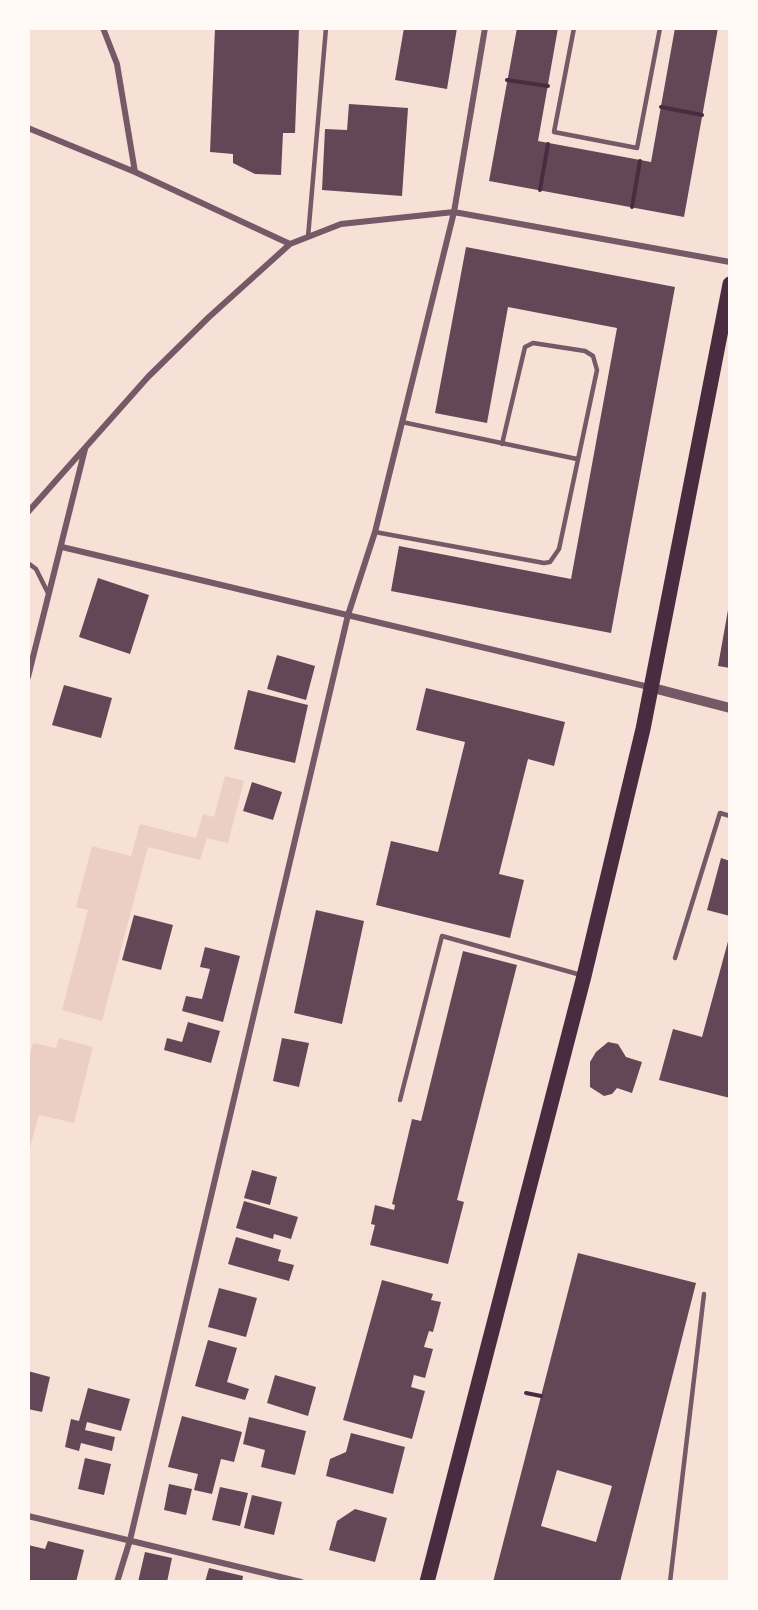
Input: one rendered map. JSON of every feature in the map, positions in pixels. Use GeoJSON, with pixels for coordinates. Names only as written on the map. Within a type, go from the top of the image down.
{"type":"FeatureCollection","features":[{"type":"Feature","properties":{"kind":"main road"},"geometry":{"type":"LineString","coordinates":[[427,1581],[584,976],[653,688],[729,284]]}},
{"type":"Feature","properties":{"kind":"street"},"geometry":{"type":"LineString","coordinates":[[103,28],[117,64],[135,172]]}},
{"type":"Feature","properties":{"kind":"street"},"geometry":{"type":"LineString","coordinates":[[117,1581],[130,1540],[348,615],[375,532],[454,212],[485,28]]}},
{"type":"Feature","properties":{"kind":"street"},"geometry":{"type":"LineString","coordinates":[[28,128],[135,172],[290,244]]}},
{"type":"Feature","properties":{"kind":"street"},"geometry":{"type":"LineString","coordinates":[[28,512],[148,377],[290,244],[341,224],[454,212],[729,262]]}},
{"type":"Feature","properties":{"kind":"street"},"geometry":{"type":"LineString","coordinates":[[28,677],[85,448]]}},
{"type":"Feature","properties":{"kind":"street"},"geometry":{"type":"LineString","coordinates":[[62,547],[729,708]]}},
{"type":"Feature","properties":{"kind":"street"},"geometry":{"type":"LineString","coordinates":[[28,1516],[302,1581]]}},
{"type":"Feature","properties":{"kind":"lane"},"geometry":{"type":"LineString","coordinates":[[308,237],[326,28]]}},
{"type":"Feature","properties":{"kind":"lane"},"geometry":{"type":"LineString","coordinates":[[574,28],[554,132],[638,148],[660,28]]}},
{"type":"Feature","properties":{"kind":"lane"},"geometry":{"type":"LineString","coordinates":[[375,532],[544,563],[550,562],[559,549],[597,370],[596,361],[585,351],[533,343],[525,347],[502,444]]}},
{"type":"Feature","properties":{"kind":"lane"},"geometry":{"type":"LineString","coordinates":[[402,422],[578,459]]}},
{"type":"Feature","properties":{"kind":"lane"},"geometry":{"type":"LineString","coordinates":[[28,563],[44,581],[49,596]]}},
{"type":"Feature","properties":{"kind":"lane"},"geometry":{"type":"LineString","coordinates":[[675,958],[720,813],[729,816]]}},
{"type":"Feature","properties":{"kind":"lane"},"geometry":{"type":"LineString","coordinates":[[400,1100],[442,936],[584,976]]}},
{"type":"Feature","properties":{"kind":"lane"},"geometry":{"type":"LineString","coordinates":[[670,1581],[704,1293]]}},
{"type":"Feature","properties":{"kind":"path"},"geometry":{"type":"LineString","coordinates":[[507,80],[548,86]]}},
{"type":"Feature","properties":{"kind":"path"},"geometry":{"type":"LineString","coordinates":[[661,107],[702,115]]}},
{"type":"Feature","properties":{"kind":"path"},"geometry":{"type":"LineString","coordinates":[[540,190],[548,142]]}},
{"type":"Feature","properties":{"kind":"path"},"geometry":{"type":"LineString","coordinates":[[632,207],[640,159]]}},
{"type":"Feature","properties":{"kind":"path"},"geometry":{"type":"LineString","coordinates":[[526,1392],[541,1396]]}},
{"type":"Feature","properties":{"kind":"shaded area"},"geometry":{"type":"Polygon","coordinates":[[[225,776],[244,781],[228,843],[207,838],[200,860],[148,847],[102,1021],[62,1010],[88,910],[76,907],[92,846],[131,856],[140,824],[196,838],[203,814],[214,817],[225,776]]]}},
{"type":"Feature","properties":{"kind":"shaded area"},"geometry":{"type":"Polygon","coordinates":[[[59,1038],[93,1047],[74,1123],[39,1115],[29,1151],[28,1060],[33,1043],[56,1048],[59,1038]]]}},
{"type":"Feature","properties":{"kind":"building"},"geometry":{"type":"Polygon","coordinates":[[[215,28],[299,28],[295,133],[283,133],[281,175],[255,174],[233,163],[233,154],[210,152],[215,28]]]}},
{"type":"Feature","properties":{"kind":"building"},"geometry":{"type":"Polygon","coordinates":[[[404,28],[457,28],[447,89],[395,80],[404,28]]]}},
{"type":"Feature","properties":{"kind":"building"},"geometry":{"type":"Polygon","coordinates":[[[517,28],[558,28],[538,141],[651,162],[675,28],[718,28],[684,217],[489,181],[517,28]]]}},
{"type":"Feature","properties":{"kind":"building"},"geometry":{"type":"Polygon","coordinates":[[[349,104],[408,108],[402,196],[322,190],[325,129],[347,130],[349,104]]]}},
{"type":"Feature","properties":{"kind":"building"},"geometry":{"type":"Polygon","coordinates":[[[466,247],[675,287],[611,633],[391,591],[399,546],[571,579],[617,328],[508,307],[487,423],[435,413],[466,247]]]}},
{"type":"Feature","properties":{"kind":"building"},"geometry":{"type":"Polygon","coordinates":[[[98,578],[149,595],[130,654],[79,637],[98,578]]]}},
{"type":"Feature","properties":{"kind":"building"},"geometry":{"type":"Polygon","coordinates":[[[728,610],[730,610],[730,668],[718,666],[728,610]]]}},
{"type":"Feature","properties":{"kind":"building"},"geometry":{"type":"Polygon","coordinates":[[[277,655],[315,666],[306,700],[267,689],[277,655]]]}},
{"type":"Feature","properties":{"kind":"building"},"geometry":{"type":"Polygon","coordinates":[[[64,685],[112,698],[101,738],[52,725],[64,685]]]}},
{"type":"Feature","properties":{"kind":"building"},"geometry":{"type":"Polygon","coordinates":[[[426,688],[565,722],[554,766],[528,759],[499,874],[524,880],[510,938],[376,905],[391,841],[438,852],[465,742],[416,730],[426,688]]]}},
{"type":"Feature","properties":{"kind":"building"},"geometry":{"type":"Polygon","coordinates":[[[248,690],[308,705],[295,763],[234,749],[248,690]]]}},
{"type":"Feature","properties":{"kind":"building"},"geometry":{"type":"Polygon","coordinates":[[[252,782],[282,792],[273,820],[243,811],[252,782]]]}},
{"type":"Feature","properties":{"kind":"building"},"geometry":{"type":"Polygon","coordinates":[[[721,858],[730,861],[730,916],[707,910],[721,858]]]}},
{"type":"Feature","properties":{"kind":"building"},"geometry":{"type":"Polygon","coordinates":[[[316,910],[364,921],[342,1024],[294,1013],[316,910]]]}},
{"type":"Feature","properties":{"kind":"building"},"geometry":{"type":"Polygon","coordinates":[[[134,915],[173,925],[161,970],[122,960],[134,915]]]}},
{"type":"Feature","properties":{"kind":"building"},"geometry":{"type":"Polygon","coordinates":[[[730,934],[730,1098],[659,1080],[673,1029],[702,1037],[730,934]]]}},
{"type":"Feature","properties":{"kind":"building"},"geometry":{"type":"Polygon","coordinates":[[[205,947],[240,956],[223,1022],[182,1011],[186,996],[202,999],[210,969],[200,967],[205,947]]]}},
{"type":"Feature","properties":{"kind":"building"},"geometry":{"type":"Polygon","coordinates":[[[463,951],[517,965],[457,1200],[464,1202],[448,1264],[370,1245],[375,1225],[371,1224],[375,1205],[394,1210],[395,1205],[392,1204],[412,1119],[421,1121],[463,951]]]}},
{"type":"Feature","properties":{"kind":"building"},"geometry":{"type":"Polygon","coordinates":[[[188,1022],[220,1031],[211,1063],[164,1050],[167,1038],[182,1042],[188,1022]]]}},
{"type":"Feature","properties":{"kind":"building"},"geometry":{"type":"Polygon","coordinates":[[[282,1038],[309,1043],[299,1087],[273,1081],[282,1038]]]}},
{"type":"Feature","properties":{"kind":"building"},"geometry":{"type":"Polygon","coordinates":[[[608,1042],[618,1044],[626,1057],[642,1062],[632,1093],[617,1088],[612,1094],[604,1096],[590,1087],[590,1062],[596,1052],[608,1042]]]}},
{"type":"Feature","properties":{"kind":"building"},"geometry":{"type":"Polygon","coordinates":[[[252,1170],[277,1177],[270,1205],[244,1198],[252,1170]]]}},
{"type":"Feature","properties":{"kind":"building"},"geometry":{"type":"Polygon","coordinates":[[[244,1201],[298,1217],[291,1239],[274,1234],[273,1239],[236,1228],[244,1201]]]}},
{"type":"Feature","properties":{"kind":"building"},"geometry":{"type":"Polygon","coordinates":[[[236,1237],[281,1250],[278,1261],[294,1265],[289,1281],[228,1264],[236,1237]]]}},
{"type":"Feature","properties":{"kind":"building"},"geometry":{"type":"Polygon","coordinates":[[[578,1253],[696,1283],[620,1582],[493,1582],[578,1253]],[[557,1470],[541,1526],[596,1542],[612,1486],[557,1470]]]}},
{"type":"Feature","properties":{"kind":"building"},"geometry":{"type":"Polygon","coordinates":[[[382,1280],[433,1294],[431,1300],[441,1302],[433,1332],[429,1331],[424,1347],[433,1349],[425,1378],[414,1375],[411,1387],[425,1391],[412,1439],[343,1420],[382,1280]]]}},
{"type":"Feature","properties":{"kind":"building"},"geometry":{"type":"Polygon","coordinates":[[[219,1288],[257,1298],[246,1337],[208,1327],[219,1288]]]}},
{"type":"Feature","properties":{"kind":"building"},"geometry":{"type":"Polygon","coordinates":[[[208,1340],[237,1348],[227,1382],[249,1389],[245,1400],[195,1386],[208,1340]]]}},
{"type":"Feature","properties":{"kind":"building"},"geometry":{"type":"Polygon","coordinates":[[[28,1371],[50,1377],[42,1412],[28,1409],[28,1371]]]}},
{"type":"Feature","properties":{"kind":"building"},"geometry":{"type":"Polygon","coordinates":[[[275,1375],[316,1387],[308,1416],[267,1403],[275,1375]]]}},
{"type":"Feature","properties":{"kind":"building"},"geometry":{"type":"Polygon","coordinates":[[[88,1388],[130,1399],[121,1431],[87,1422],[85,1430],[115,1437],[112,1451],[81,1443],[79,1451],[65,1447],[71,1419],[79,1421],[88,1388]]]}},
{"type":"Feature","properties":{"kind":"building"},"geometry":{"type":"Polygon","coordinates":[[[182,1416],[242,1432],[234,1462],[221,1459],[212,1494],[194,1490],[198,1474],[168,1467],[182,1416]]]}},
{"type":"Feature","properties":{"kind":"building"},"geometry":{"type":"Polygon","coordinates":[[[249,1417],[306,1431],[295,1475],[261,1467],[265,1450],[243,1444],[249,1417]]]}},
{"type":"Feature","properties":{"kind":"building"},"geometry":{"type":"Polygon","coordinates":[[[351,1433],[405,1447],[393,1494],[326,1476],[330,1459],[346,1452],[351,1433]]]}},
{"type":"Feature","properties":{"kind":"building"},"geometry":{"type":"Polygon","coordinates":[[[85,1458],[111,1464],[104,1495],[78,1489],[85,1458]]]}},
{"type":"Feature","properties":{"kind":"building"},"geometry":{"type":"Polygon","coordinates":[[[169,1484],[192,1489],[186,1515],[164,1510],[169,1484]]]}},
{"type":"Feature","properties":{"kind":"building"},"geometry":{"type":"Polygon","coordinates":[[[220,1487],[248,1493],[240,1526],[212,1520],[220,1487]]]}},
{"type":"Feature","properties":{"kind":"building"},"geometry":{"type":"Polygon","coordinates":[[[252,1495],[282,1502],[274,1535],[244,1528],[252,1495]]]}},
{"type":"Feature","properties":{"kind":"building"},"geometry":{"type":"Polygon","coordinates":[[[355,1509],[387,1518],[375,1562],[329,1550],[337,1521],[355,1509]]]}},
{"type":"Feature","properties":{"kind":"building"},"geometry":{"type":"Polygon","coordinates":[[[48,1541],[84,1550],[76,1582],[28,1582],[28,1545],[45,1549],[48,1541]]]}},
{"type":"Feature","properties":{"kind":"building"},"geometry":{"type":"Polygon","coordinates":[[[145,1552],[172,1558],[167,1582],[138,1582],[145,1552]]]}},
{"type":"Feature","properties":{"kind":"building"},"geometry":{"type":"Polygon","coordinates":[[[209,1568],[243,1576],[242,1582],[205,1582],[209,1568]]]}}]}
